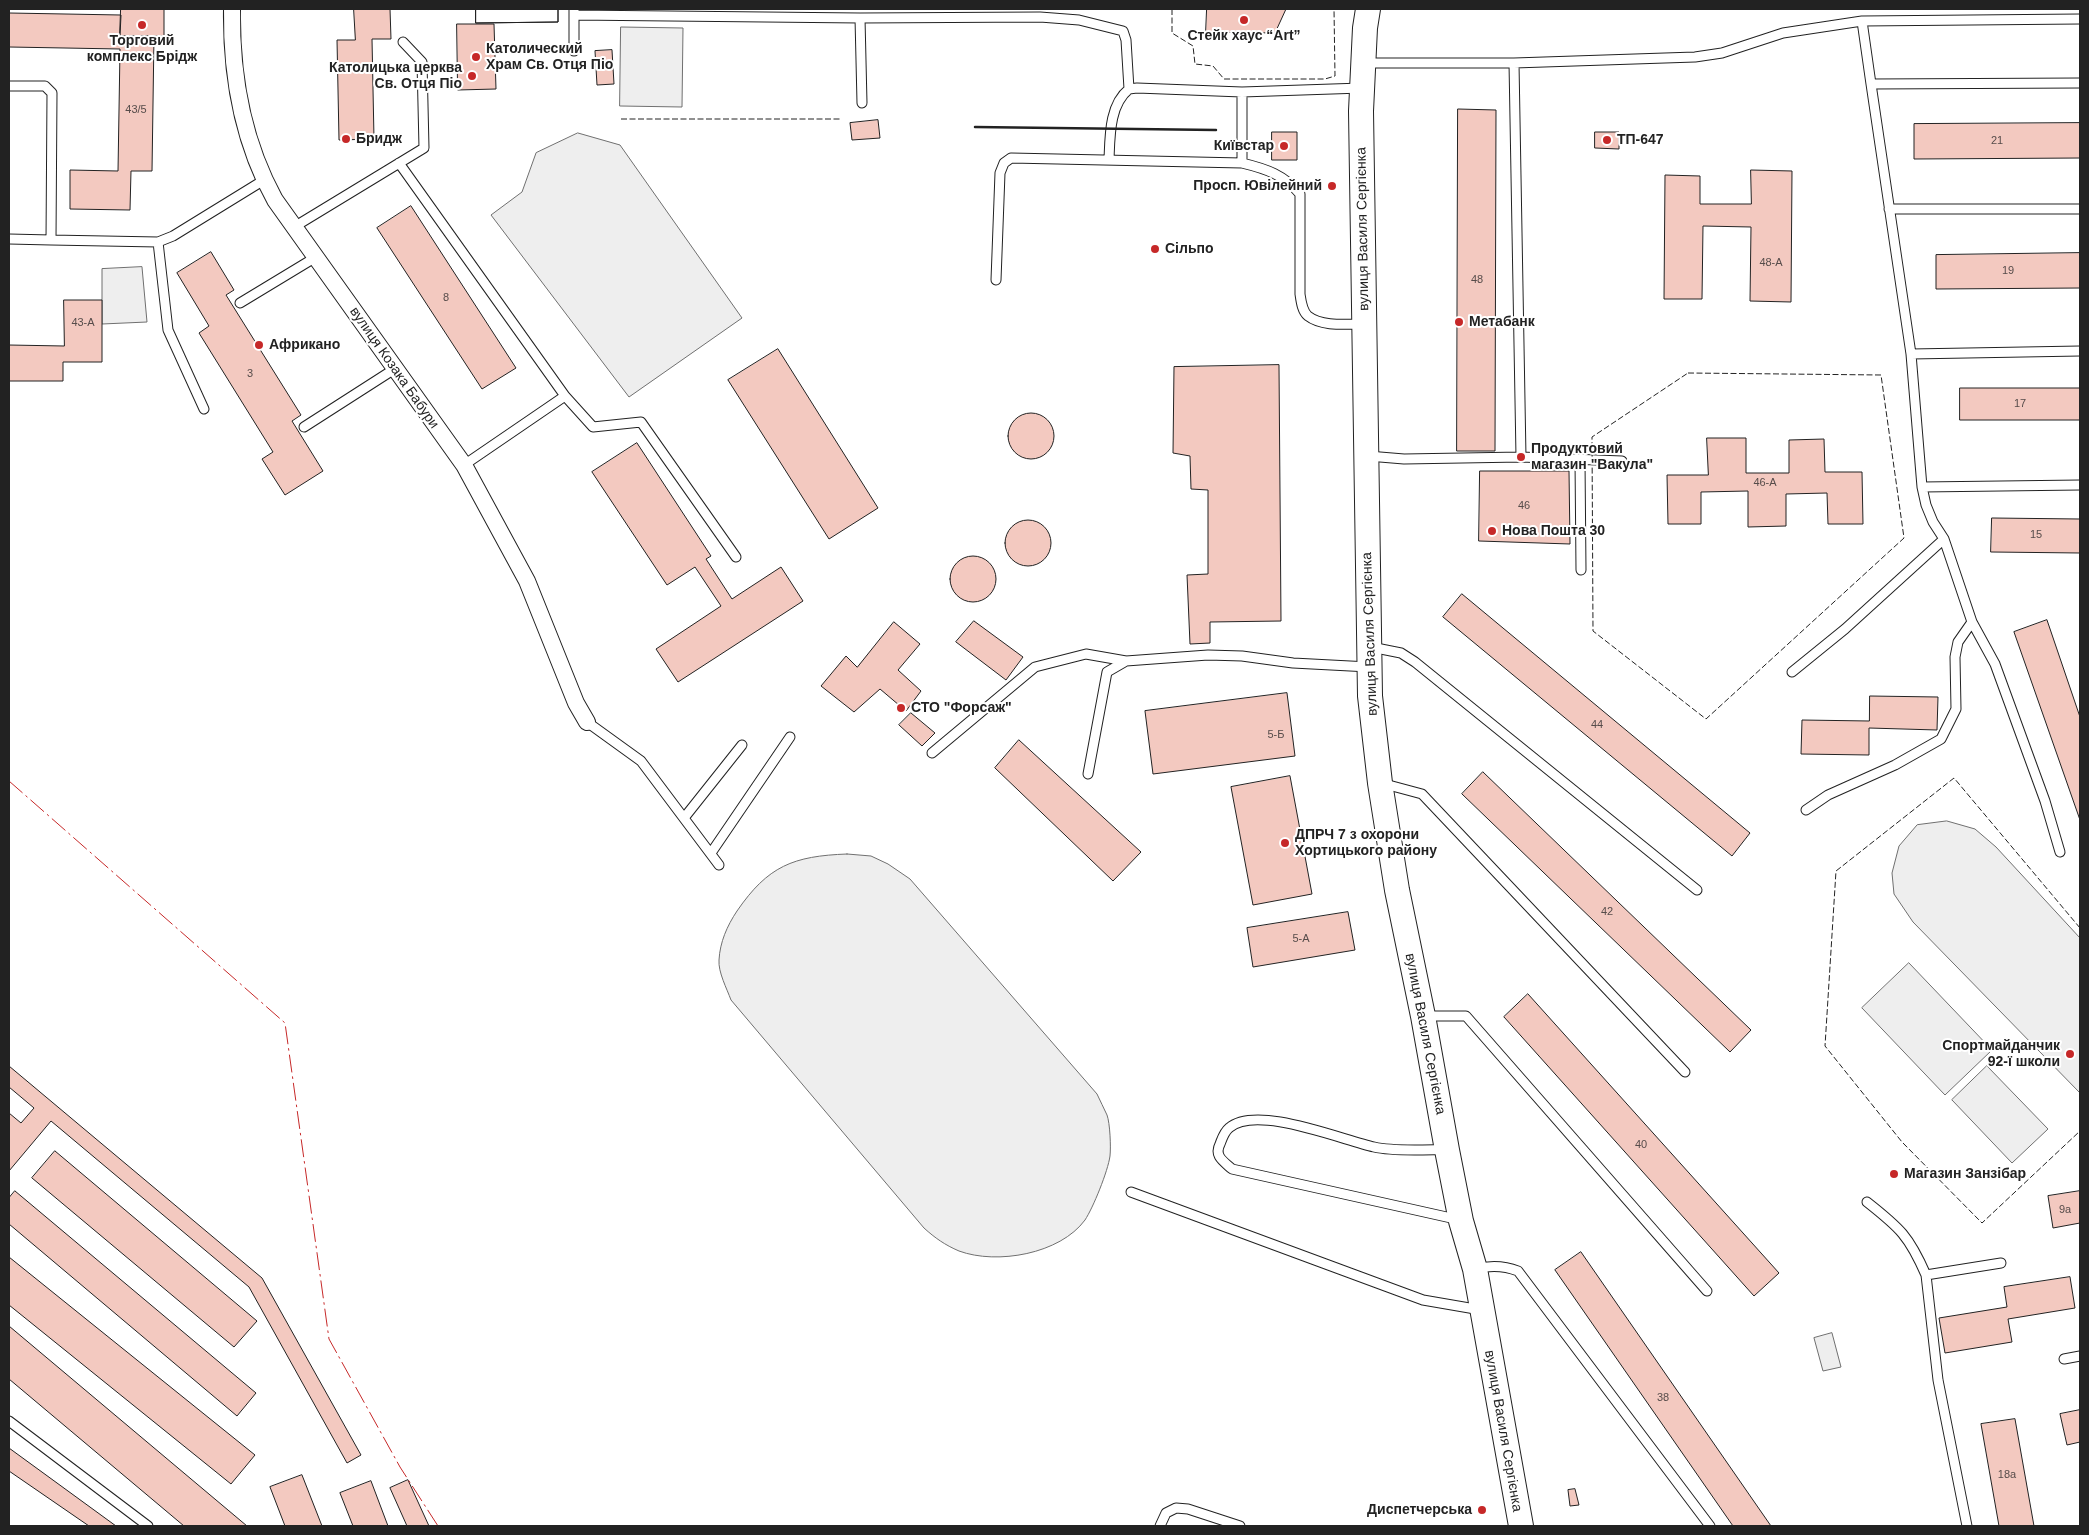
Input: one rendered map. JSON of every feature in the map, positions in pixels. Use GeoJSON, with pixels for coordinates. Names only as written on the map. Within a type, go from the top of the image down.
{"type":"FeatureCollection","features":[{"type":"Feature","properties":{"kind":"main road","name":"вулиця Василя Сергієнка"},"geometry":{"type":"LineString","coordinates":[[1364,15],[1362,88],[1364,324],[1370,696],[1380,783],[1399,899],[1461,1221],[1474,1269],[1482,1310],[1521,1526]]}},
{"type":"Feature","properties":{"kind":"street","name":"вулиця Козака Бабури"},"geometry":{"type":"LineString","coordinates":[[232,9],[235,75],[242,118],[264,180],[294,227],[464,465],[527,582],[576,703],[587,722]]}},
{"type":"Feature","properties":{"kind":"lane"},"geometry":{"type":"LineString","coordinates":[[574,51],[574,12],[860,18],[1040,17],[1079,20],[1116,28],[1123,31],[1126,40],[1129,89],[1120,100],[1110,128],[1109,160]]}},
{"type":"Feature","properties":{"kind":"lane"},"geometry":{"type":"LineString","coordinates":[[860,18],[862,103]]}},
{"type":"Feature","properties":{"kind":"lane"},"geometry":{"type":"LineString","coordinates":[[1364,63],[1514,63],[1695,57],[1722,53],[1783,33],[1862,21],[2080,19]]}},
{"type":"Feature","properties":{"kind":"lane"},"geometry":{"type":"LineString","coordinates":[[1862,21],[1911,354],[1922,487],[1926,505],[1933,522],[1944,540],[1972,622],[1995,664],[2045,801],[2060,852]]}},
{"type":"Feature","properties":{"kind":"lane"},"geometry":{"type":"LineString","coordinates":[[294,227],[424,148],[422,62],[403,42]]}},
{"type":"Feature","properties":{"kind":"lane"},"geometry":{"type":"LineString","coordinates":[[1514,63],[1521,457]]}},
{"type":"Feature","properties":{"kind":"lane"},"geometry":{"type":"LineString","coordinates":[[1871,84],[2080,83]]}},
{"type":"Feature","properties":{"kind":"lane"},"geometry":{"type":"LineString","coordinates":[[9,86],[45,86],[52,93],[51,240]]}},
{"type":"Feature","properties":{"kind":"lane"},"geometry":{"type":"LineString","coordinates":[[1129,89],[1242,92],[1362,88]]}},
{"type":"Feature","properties":{"kind":"lane"},"geometry":{"type":"LineString","coordinates":[[1242,92],[1242,163]]}},
{"type":"Feature","properties":{"kind":"lane"},"geometry":{"type":"LineString","coordinates":[[996,280],[1000,173],[1004,163],[1011,158],[1019,156],[1242,163],[1267,169],[1282,176],[1300,194],[1300,294],[1302,308],[1308,316],[1337,324],[1364,324]]}},
{"type":"Feature","properties":{"kind":"lane"},"geometry":{"type":"LineString","coordinates":[[398,164],[565,396],[593,427],[641,422],[736,557]]}},
{"type":"Feature","properties":{"kind":"lane"},"geometry":{"type":"LineString","coordinates":[[9,239],[158,242],[173,236],[264,180]]}},
{"type":"Feature","properties":{"kind":"lane"},"geometry":{"type":"LineString","coordinates":[[1889,209],[2080,209]]}},
{"type":"Feature","properties":{"kind":"lane"},"geometry":{"type":"LineString","coordinates":[[158,242],[168,330],[204,410]]}},
{"type":"Feature","properties":{"kind":"lane"},"geometry":{"type":"LineString","coordinates":[[240,303],[316,257]]}},
{"type":"Feature","properties":{"kind":"lane"},"geometry":{"type":"LineString","coordinates":[[1911,354],[2080,351]]}},
{"type":"Feature","properties":{"kind":"lane"},"geometry":{"type":"LineString","coordinates":[[304,427],[396,368]]}},
{"type":"Feature","properties":{"kind":"lane"},"geometry":{"type":"LineString","coordinates":[[464,465],[565,396]]}},
{"type":"Feature","properties":{"kind":"lane"},"geometry":{"type":"LineString","coordinates":[[1366,456],[1404,459],[1521,457],[1622,461]]}},
{"type":"Feature","properties":{"kind":"lane"},"geometry":{"type":"LineString","coordinates":[[1580,460],[1581,570]]}},
{"type":"Feature","properties":{"kind":"lane"},"geometry":{"type":"LineString","coordinates":[[1922,487],[2080,486]]}},
{"type":"Feature","properties":{"kind":"lane"},"geometry":{"type":"LineString","coordinates":[[1792,672],[1845,629],[1944,540]]}},
{"type":"Feature","properties":{"kind":"lane"},"geometry":{"type":"LineString","coordinates":[[1806,810],[1828,795],[1894,765],[1941,739],[1956,709],[1955,657],[1958,642],[1972,622]]}},
{"type":"Feature","properties":{"kind":"lane"},"geometry":{"type":"LineString","coordinates":[[932,753],[1035,667],[1086,654],[1126,661],[1208,655],[1242,656],[1292,663],[1401,653],[1415,662],[1697,890]]}},
{"type":"Feature","properties":{"kind":"lane"},"geometry":{"type":"LineString","coordinates":[[1088,774],[1107,672],[1126,661]]}},
{"type":"Feature","properties":{"kind":"lane"},"geometry":{"type":"LineString","coordinates":[[587,722],[642,761],[719,865]]}},
{"type":"Feature","properties":{"kind":"lane"},"geometry":{"type":"LineString","coordinates":[[710,853],[790,737]]}},
{"type":"Feature","properties":{"kind":"lane"},"geometry":{"type":"LineString","coordinates":[[684,818],[742,745]]}},
{"type":"Feature","properties":{"kind":"lane"},"geometry":{"type":"LineString","coordinates":[[1380,783],[1422,794],[1685,1072]]}},
{"type":"Feature","properties":{"kind":"lane"},"geometry":{"type":"LineString","coordinates":[[1423,1016],[1466,1016],[1707,1291]]}},
{"type":"Feature","properties":{"kind":"lane"},"geometry":{"type":"LineString","coordinates":[[1447,1150],[1375,1147],[1286,1121],[1247,1121],[1230,1127],[1224,1134],[1217,1150],[1219,1158],[1232,1169],[1461,1221]]}},
{"type":"Feature","properties":{"kind":"lane"},"geometry":{"type":"LineString","coordinates":[[1132,1192],[1423,1300],[1482,1310]]}},
{"type":"Feature","properties":{"kind":"lane"},"geometry":{"type":"LineString","coordinates":[[1867,1202],[1897,1225],[1911,1242],[1926,1276],[1938,1380],[1967,1526]]}},
{"type":"Feature","properties":{"kind":"lane"},"geometry":{"type":"LineString","coordinates":[[1926,1276],[2001,1263]]}},
{"type":"Feature","properties":{"kind":"lane"},"geometry":{"type":"LineString","coordinates":[[1474,1269],[1508,1266],[1518,1271],[1710,1526]]}},
{"type":"Feature","properties":{"kind":"lane"},"geometry":{"type":"LineString","coordinates":[[2064,1359],[2080,1356]]}},
{"type":"Feature","properties":{"kind":"lane"},"geometry":{"type":"LineString","coordinates":[[9,1421],[148,1526]]}},
{"type":"Feature","properties":{"kind":"lane"},"geometry":{"type":"LineString","coordinates":[[1160,1526],[1166,1513],[1176,1508],[1188,1508],[1240,1526]]}},
{"type":"Feature","properties":{"kind":"shaded area"},"geometry":{"type":"Polygon","coordinates":[[[621,27],[683,28],[682,107],[620,106],[621,27]]]}},
{"type":"Feature","properties":{"kind":"shaded area"},"geometry":{"type":"Polygon","coordinates":[[[578,133],[620,145],[742,318],[629,397],[491,215],[522,192],[536,153],[578,133]]]}},
{"type":"Feature","properties":{"kind":"shaded area"},"geometry":{"type":"Polygon","coordinates":[[[142,267],[147,322],[102,324],[102,269],[142,267]]]}},
{"type":"Feature","properties":{"kind":"shaded area","name":"Спортмайданчик 92-ї школи"},"geometry":{"type":"Polygon","coordinates":[[[1947,821],[1975,829],[1996,847],[2080,938],[2080,1093],[1913,922],[1894,894],[1892,873],[1899,846],[1917,825],[1947,821]]]}},
{"type":"Feature","properties":{"kind":"shaded area"},"geometry":{"type":"Polygon","coordinates":[[[847,854],[871,856],[888,864],[910,879],[1097,1094],[1109,1124],[1109,1163],[1100,1189],[1085,1220],[1074,1232],[1060,1241],[1027,1254],[991,1257],[959,1251],[936,1238],[924,1228],[731,1000],[720,970],[720,953],[722,941],[730,922],[748,896],[760,883],[783,866],[811,857],[847,854]]]}},
{"type":"Feature","properties":{"kind":"shaded area"},"geometry":{"type":"Polygon","coordinates":[[[1909,963],[1992,1050],[1945,1095],[1862,1008],[1909,963]]]}},
{"type":"Feature","properties":{"kind":"shaded area"},"geometry":{"type":"Polygon","coordinates":[[[1987,1066],[2048,1129],[2012,1163],[1952,1100],[1987,1066]]]}},
{"type":"Feature","properties":{"kind":"shaded area"},"geometry":{"type":"Polygon","coordinates":[[[1832,1333],[1841,1367],[1823,1371],[1814,1338],[1832,1333]]]}},
{"type":"Feature","properties":{"kind":"building","name":"Торговий комплекс Брідж"},"geometry":{"type":"Polygon","coordinates":[[[121,9],[164,9],[164,36],[120,36],[121,9]]]}},
{"type":"Feature","properties":{"kind":"building"},"geometry":{"type":"Polygon","coordinates":[[[354,9],[390,9],[391,39],[372,39],[374,139],[339,140],[337,40],[355,40],[354,9]]]}},
{"type":"Feature","properties":{"kind":"building"},"geometry":{"type":"Polygon","coordinates":[[[476,9],[558,9],[558,22],[476,23],[476,9]]]}},
{"type":"Feature","properties":{"kind":"building"},"geometry":{"type":"Polygon","coordinates":[[[476,9],[558,9],[558,22],[476,23],[476,9]]]}},
{"type":"Feature","properties":{"kind":"building","name":"Стейк хаус “Art”"},"geometry":{"type":"Polygon","coordinates":[[[1207,9],[1286,9],[1275,33],[1206,32],[1207,9]]]}},
{"type":"Feature","properties":{"kind":"building"},"geometry":{"type":"Polygon","coordinates":[[[9,13],[121,15],[120,36],[154,36],[152,171],[131,171],[130,210],[70,209],[70,170],[118,171],[120,49],[9,47],[9,13]]]}},
{"type":"Feature","properties":{"kind":"building","name":"Католический Храм Св. Отця Піо"},"geometry":{"type":"Polygon","coordinates":[[[457,24],[494,24],[496,89],[458,90],[457,24]]]}},
{"type":"Feature","properties":{"kind":"building"},"geometry":{"type":"Polygon","coordinates":[[[612,50],[614,84],[597,85],[595,51],[612,50]]]}},
{"type":"Feature","properties":{"kind":"building"},"geometry":{"type":"Polygon","coordinates":[[[1458,109],[1496,110],[1495,451],[1457,451],[1458,109]]]}},
{"type":"Feature","properties":{"kind":"building"},"geometry":{"type":"Polygon","coordinates":[[[878,120],[880,138],[852,140],[850,123],[878,120]]]}},
{"type":"Feature","properties":{"kind":"building"},"geometry":{"type":"Polygon","coordinates":[[[2080,123],[2080,158],[1914,159],[1914,124],[2080,123]]]}},
{"type":"Feature","properties":{"kind":"building","name":"Київстар"},"geometry":{"type":"Polygon","coordinates":[[[1272,132],[1297,132],[1297,160],[1272,160],[1272,132]]]}},
{"type":"Feature","properties":{"kind":"building","name":"ТП-647"},"geometry":{"type":"Polygon","coordinates":[[[1595,132],[1619,132],[1619,149],[1595,148],[1595,132]]]}},
{"type":"Feature","properties":{"kind":"building"},"geometry":{"type":"Polygon","coordinates":[[[1751,170],[1792,171],[1791,302],[1750,301],[1751,227],[1703,226],[1702,299],[1664,299],[1665,175],[1700,176],[1700,204],[1751,204],[1751,170]]]}},
{"type":"Feature","properties":{"kind":"building"},"geometry":{"type":"Polygon","coordinates":[[[411,206],[516,368],[482,389],[377,228],[411,206]]]}},
{"type":"Feature","properties":{"kind":"building"},"geometry":{"type":"Polygon","coordinates":[[[211,252],[234,290],[226,295],[301,415],[292,421],[323,471],[285,495],[262,459],[273,452],[199,333],[209,326],[177,273],[211,252]]]}},
{"type":"Feature","properties":{"kind":"building"},"geometry":{"type":"Polygon","coordinates":[[[2080,253],[2080,288],[1936,289],[1936,255],[2080,253]]]}},
{"type":"Feature","properties":{"kind":"building"},"geometry":{"type":"Polygon","coordinates":[[[64,300],[102,300],[102,362],[63,362],[63,381],[9,381],[9,345],[64,346],[64,300]]]}},
{"type":"Feature","properties":{"kind":"building"},"geometry":{"type":"Polygon","coordinates":[[[778,349],[878,508],[829,539],[728,380],[778,349]]]}},
{"type":"Feature","properties":{"kind":"building"},"geometry":{"type":"Polygon","coordinates":[[[1279,365],[1281,621],[1210,622],[1210,643],[1190,644],[1187,575],[1208,574],[1208,490],[1191,489],[1190,456],[1173,453],[1174,367],[1279,365]]]}},
{"type":"Feature","properties":{"kind":"building"},"geometry":{"type":"Polygon","coordinates":[[[1960,388],[2080,388],[2080,420],[1960,420],[1960,388]]]}},
{"type":"Feature","properties":{"kind":"building"},"geometry":{"type":"Polygon","coordinates":[[[1036,413],[1048,419],[1053,427],[1053,445],[1048,453],[1040,458],[1026,459],[1014,453],[1009,445],[1008,431],[1014,419],[1022,414],[1036,413]]]}},
{"type":"Feature","properties":{"kind":"building"},"geometry":{"type":"Polygon","coordinates":[[[1707,438],[1746,438],[1746,473],[1789,473],[1789,440],[1824,439],[1825,472],[1862,472],[1863,524],[1828,524],[1827,493],[1786,494],[1786,526],[1748,527],[1748,491],[1701,492],[1701,524],[1668,524],[1667,475],[1708,475],[1707,438]]]}},
{"type":"Feature","properties":{"kind":"building"},"geometry":{"type":"Polygon","coordinates":[[[637,443],[711,556],[706,559],[732,599],[781,567],[803,601],[678,682],[656,649],[721,606],[695,567],[667,585],[592,472],[637,443]]]}},
{"type":"Feature","properties":{"kind":"building"},"geometry":{"type":"Polygon","coordinates":[[[1480,471],[1569,471],[1570,544],[1479,541],[1480,471]]]}},
{"type":"Feature","properties":{"kind":"building"},"geometry":{"type":"Polygon","coordinates":[[[1992,518],[2080,519],[2080,553],[1991,552],[1992,518]]]}},
{"type":"Feature","properties":{"kind":"building"},"geometry":{"type":"Polygon","coordinates":[[[1023,520],[1033,520],[1045,526],[1050,534],[1050,552],[1045,560],[1037,565],[1023,566],[1015,563],[1008,556],[1005,548],[1005,538],[1008,530],[1015,523],[1023,520]]]}},
{"type":"Feature","properties":{"kind":"building"},"geometry":{"type":"Polygon","coordinates":[[[968,556],[978,556],[990,562],[995,570],[995,588],[990,596],[982,601],[968,602],[960,599],[953,592],[950,584],[950,574],[953,566],[960,559],[968,556]]]}},
{"type":"Feature","properties":{"kind":"building"},"geometry":{"type":"Polygon","coordinates":[[[1462,594],[1750,833],[1732,856],[1443,617],[1462,594]]]}},
{"type":"Feature","properties":{"kind":"building"},"geometry":{"type":"Polygon","coordinates":[[[2047,620],[2080,717],[2080,820],[2014,632],[2047,620]]]}},
{"type":"Feature","properties":{"kind":"building"},"geometry":{"type":"Polygon","coordinates":[[[974,621],[1023,657],[1006,680],[956,642],[974,621]]]}},
{"type":"Feature","properties":{"kind":"building"},"geometry":{"type":"Polygon","coordinates":[[[894,622],[920,644],[898,670],[921,691],[906,711],[880,689],[854,712],[821,686],[846,656],[857,667],[894,622]]]}},
{"type":"Feature","properties":{"kind":"building"},"geometry":{"type":"Polygon","coordinates":[[[1287,693],[1295,756],[1153,774],[1145,711],[1287,693]]]}},
{"type":"Feature","properties":{"kind":"building"},"geometry":{"type":"Polygon","coordinates":[[[1870,696],[1938,697],[1937,730],[1869,728],[1869,755],[1801,754],[1802,720],[1869,721],[1870,696]]]}},
{"type":"Feature","properties":{"kind":"building"},"geometry":{"type":"Polygon","coordinates":[[[911,713],[935,733],[922,746],[899,725],[911,713]]]}},
{"type":"Feature","properties":{"kind":"building"},"geometry":{"type":"Polygon","coordinates":[[[1019,740],[1141,852],[1113,881],[995,768],[1019,740]]]}},
{"type":"Feature","properties":{"kind":"building"},"geometry":{"type":"Polygon","coordinates":[[[1483,772],[1751,1030],[1730,1052],[1462,794],[1483,772]]]}},
{"type":"Feature","properties":{"kind":"building"},"geometry":{"type":"Polygon","coordinates":[[[1290,776],[1312,894],[1253,905],[1231,787],[1290,776]]]}},
{"type":"Feature","properties":{"kind":"building"},"geometry":{"type":"Polygon","coordinates":[[[1348,912],[1355,950],[1253,967],[1247,928],[1348,912]]]}},
{"type":"Feature","properties":{"kind":"building"},"geometry":{"type":"Polygon","coordinates":[[[1528,994],[1779,1273],[1754,1296],[1504,1017],[1528,994]]]}},
{"type":"Feature","properties":{"kind":"building"},"geometry":{"type":"Polygon","coordinates":[[[9,1066],[262,1278],[361,1455],[347,1463],[249,1287],[51,1121],[9,1171],[9,1113],[21,1123],[34,1108],[9,1087],[9,1066]]]}},
{"type":"Feature","properties":{"kind":"building"},"geometry":{"type":"Polygon","coordinates":[[[55,1151],[257,1321],[234,1347],[32,1178],[55,1151]]]}},
{"type":"Feature","properties":{"kind":"building"},"geometry":{"type":"Polygon","coordinates":[[[15,1191],[256,1393],[237,1416],[9,1224],[9,1198],[15,1191]]]}},
{"type":"Feature","properties":{"kind":"building"},"geometry":{"type":"Polygon","coordinates":[[[2080,1191],[2080,1223],[2053,1228],[2048,1196],[2080,1191]]]}},
{"type":"Feature","properties":{"kind":"building"},"geometry":{"type":"Polygon","coordinates":[[[1581,1252],[1771,1526],[1733,1526],[1555,1270],[1581,1252]]]}},
{"type":"Feature","properties":{"kind":"building"},"geometry":{"type":"Polygon","coordinates":[[[9,1257],[255,1455],[231,1484],[9,1305],[9,1257]]]}},
{"type":"Feature","properties":{"kind":"building"},"geometry":{"type":"Polygon","coordinates":[[[2070,1277],[2075,1308],[2008,1319],[2012,1342],[1945,1353],[1939,1318],[2007,1307],[2004,1287],[2070,1277]]]}},
{"type":"Feature","properties":{"kind":"building"},"geometry":{"type":"Polygon","coordinates":[[[9,1326],[247,1526],[184,1526],[9,1379],[9,1326]]]}},
{"type":"Feature","properties":{"kind":"building"},"geometry":{"type":"Polygon","coordinates":[[[2080,1410],[2080,1442],[2067,1445],[2060,1414],[2080,1410]]]}},
{"type":"Feature","properties":{"kind":"building"},"geometry":{"type":"Polygon","coordinates":[[[2015,1419],[2034,1526],[1999,1526],[1981,1424],[2015,1419]]]}},
{"type":"Feature","properties":{"kind":"building"},"geometry":{"type":"Polygon","coordinates":[[[9,1448],[116,1526],[89,1526],[9,1471],[9,1448]]]}},
{"type":"Feature","properties":{"kind":"building"},"geometry":{"type":"Polygon","coordinates":[[[302,1475],[322,1526],[285,1526],[270,1487],[302,1475]]]}},
{"type":"Feature","properties":{"kind":"building"},"geometry":{"type":"Polygon","coordinates":[[[408,1480],[429,1526],[407,1526],[390,1488],[408,1480]]]}},
{"type":"Feature","properties":{"kind":"building"},"geometry":{"type":"Polygon","coordinates":[[[371,1481],[388,1526],[353,1526],[340,1493],[371,1481]]]}},
{"type":"Feature","properties":{"kind":"building"},"geometry":{"type":"Polygon","coordinates":[[[1575,1489],[1579,1505],[1570,1506],[1568,1490],[1575,1489]]]}},
{"type":"Feature","properties":{"kind":"fence"},"geometry":{"type":"LineString","coordinates":[[1172,9],[1172,33],[1193,46],[1195,64],[1213,66],[1224,79],[1325,79],[1335,76],[1334,9]]}},
{"type":"Feature","properties":{"kind":"fence"},"geometry":{"type":"LineString","coordinates":[[621,119],[842,119]]}},
{"type":"Feature","properties":{"kind":"fence"},"geometry":{"type":"LineString","coordinates":[[1688,373],[1881,375],[1904,538],[1706,719],[1593,631],[1592,437],[1688,373]]}},
{"type":"Feature","properties":{"kind":"fence"},"geometry":{"type":"LineString","coordinates":[[2080,928],[1954,778],[1836,871],[1825,1046],[1902,1142],[1982,1223],[2080,1131]]}},
{"type":"Feature","properties":{"kind":"wall"},"geometry":{"type":"LineString","coordinates":[[975,127],[1216,130]]}},
{"type":"Feature","properties":{"kind":"power"},"geometry":{"type":"LineString","coordinates":[[9,781],[285,1023],[329,1339],[400,1467],[438,1526]]}},
{"type":"Feature","properties":{"kind":"place","name":"Стейк хаус “Art”"},"geometry":{"type":"Point","coordinates":[1244,20]}},
{"type":"Feature","properties":{"kind":"place","name":"Торговий комплекс Брідж"},"geometry":{"type":"Point","coordinates":[142,25]}},
{"type":"Feature","properties":{"kind":"place","name":"Католический Храм Св. Отця Піо"},"geometry":{"type":"Point","coordinates":[476,57]}},
{"type":"Feature","properties":{"kind":"place","name":"Католицька церква Св. Отця Піо"},"geometry":{"type":"Point","coordinates":[472,76]}},
{"type":"Feature","properties":{"kind":"place","name":"Бридж"},"geometry":{"type":"Point","coordinates":[346,139]}},
{"type":"Feature","properties":{"kind":"place","name":"ТП-647"},"geometry":{"type":"Point","coordinates":[1607,140]}},
{"type":"Feature","properties":{"kind":"place","name":"Київстар"},"geometry":{"type":"Point","coordinates":[1284,146]}},
{"type":"Feature","properties":{"kind":"place","name":"Просп. Ювілейний"},"geometry":{"type":"Point","coordinates":[1332,186]}},
{"type":"Feature","properties":{"kind":"place","name":"Сільпо"},"geometry":{"type":"Point","coordinates":[1155,249]}},
{"type":"Feature","properties":{"kind":"place","name":"Метабанк"},"geometry":{"type":"Point","coordinates":[1459,322]}},
{"type":"Feature","properties":{"kind":"place","name":"Африкано"},"geometry":{"type":"Point","coordinates":[259,345]}},
{"type":"Feature","properties":{"kind":"place","name":"Продуктовий магазин \"Вакула\""},"geometry":{"type":"Point","coordinates":[1521,457]}},
{"type":"Feature","properties":{"kind":"place","name":"Нова Пошта 30"},"geometry":{"type":"Point","coordinates":[1492,531]}},
{"type":"Feature","properties":{"kind":"place","name":"СТО \"Форсаж\""},"geometry":{"type":"Point","coordinates":[901,708]}},
{"type":"Feature","properties":{"kind":"place","name":"ДПРЧ 7 з охорони Хортицького району"},"geometry":{"type":"Point","coordinates":[1285,843]}},
{"type":"Feature","properties":{"kind":"place","name":"Спортмайданчик 92-ї школи"},"geometry":{"type":"Point","coordinates":[2070,1054]}},
{"type":"Feature","properties":{"kind":"place","name":"Магазин Занзібар"},"geometry":{"type":"Point","coordinates":[1894,1174]}},
{"type":"Feature","properties":{"kind":"place","name":"Диспетчерська"},"geometry":{"type":"Point","coordinates":[1482,1510]}}]}
